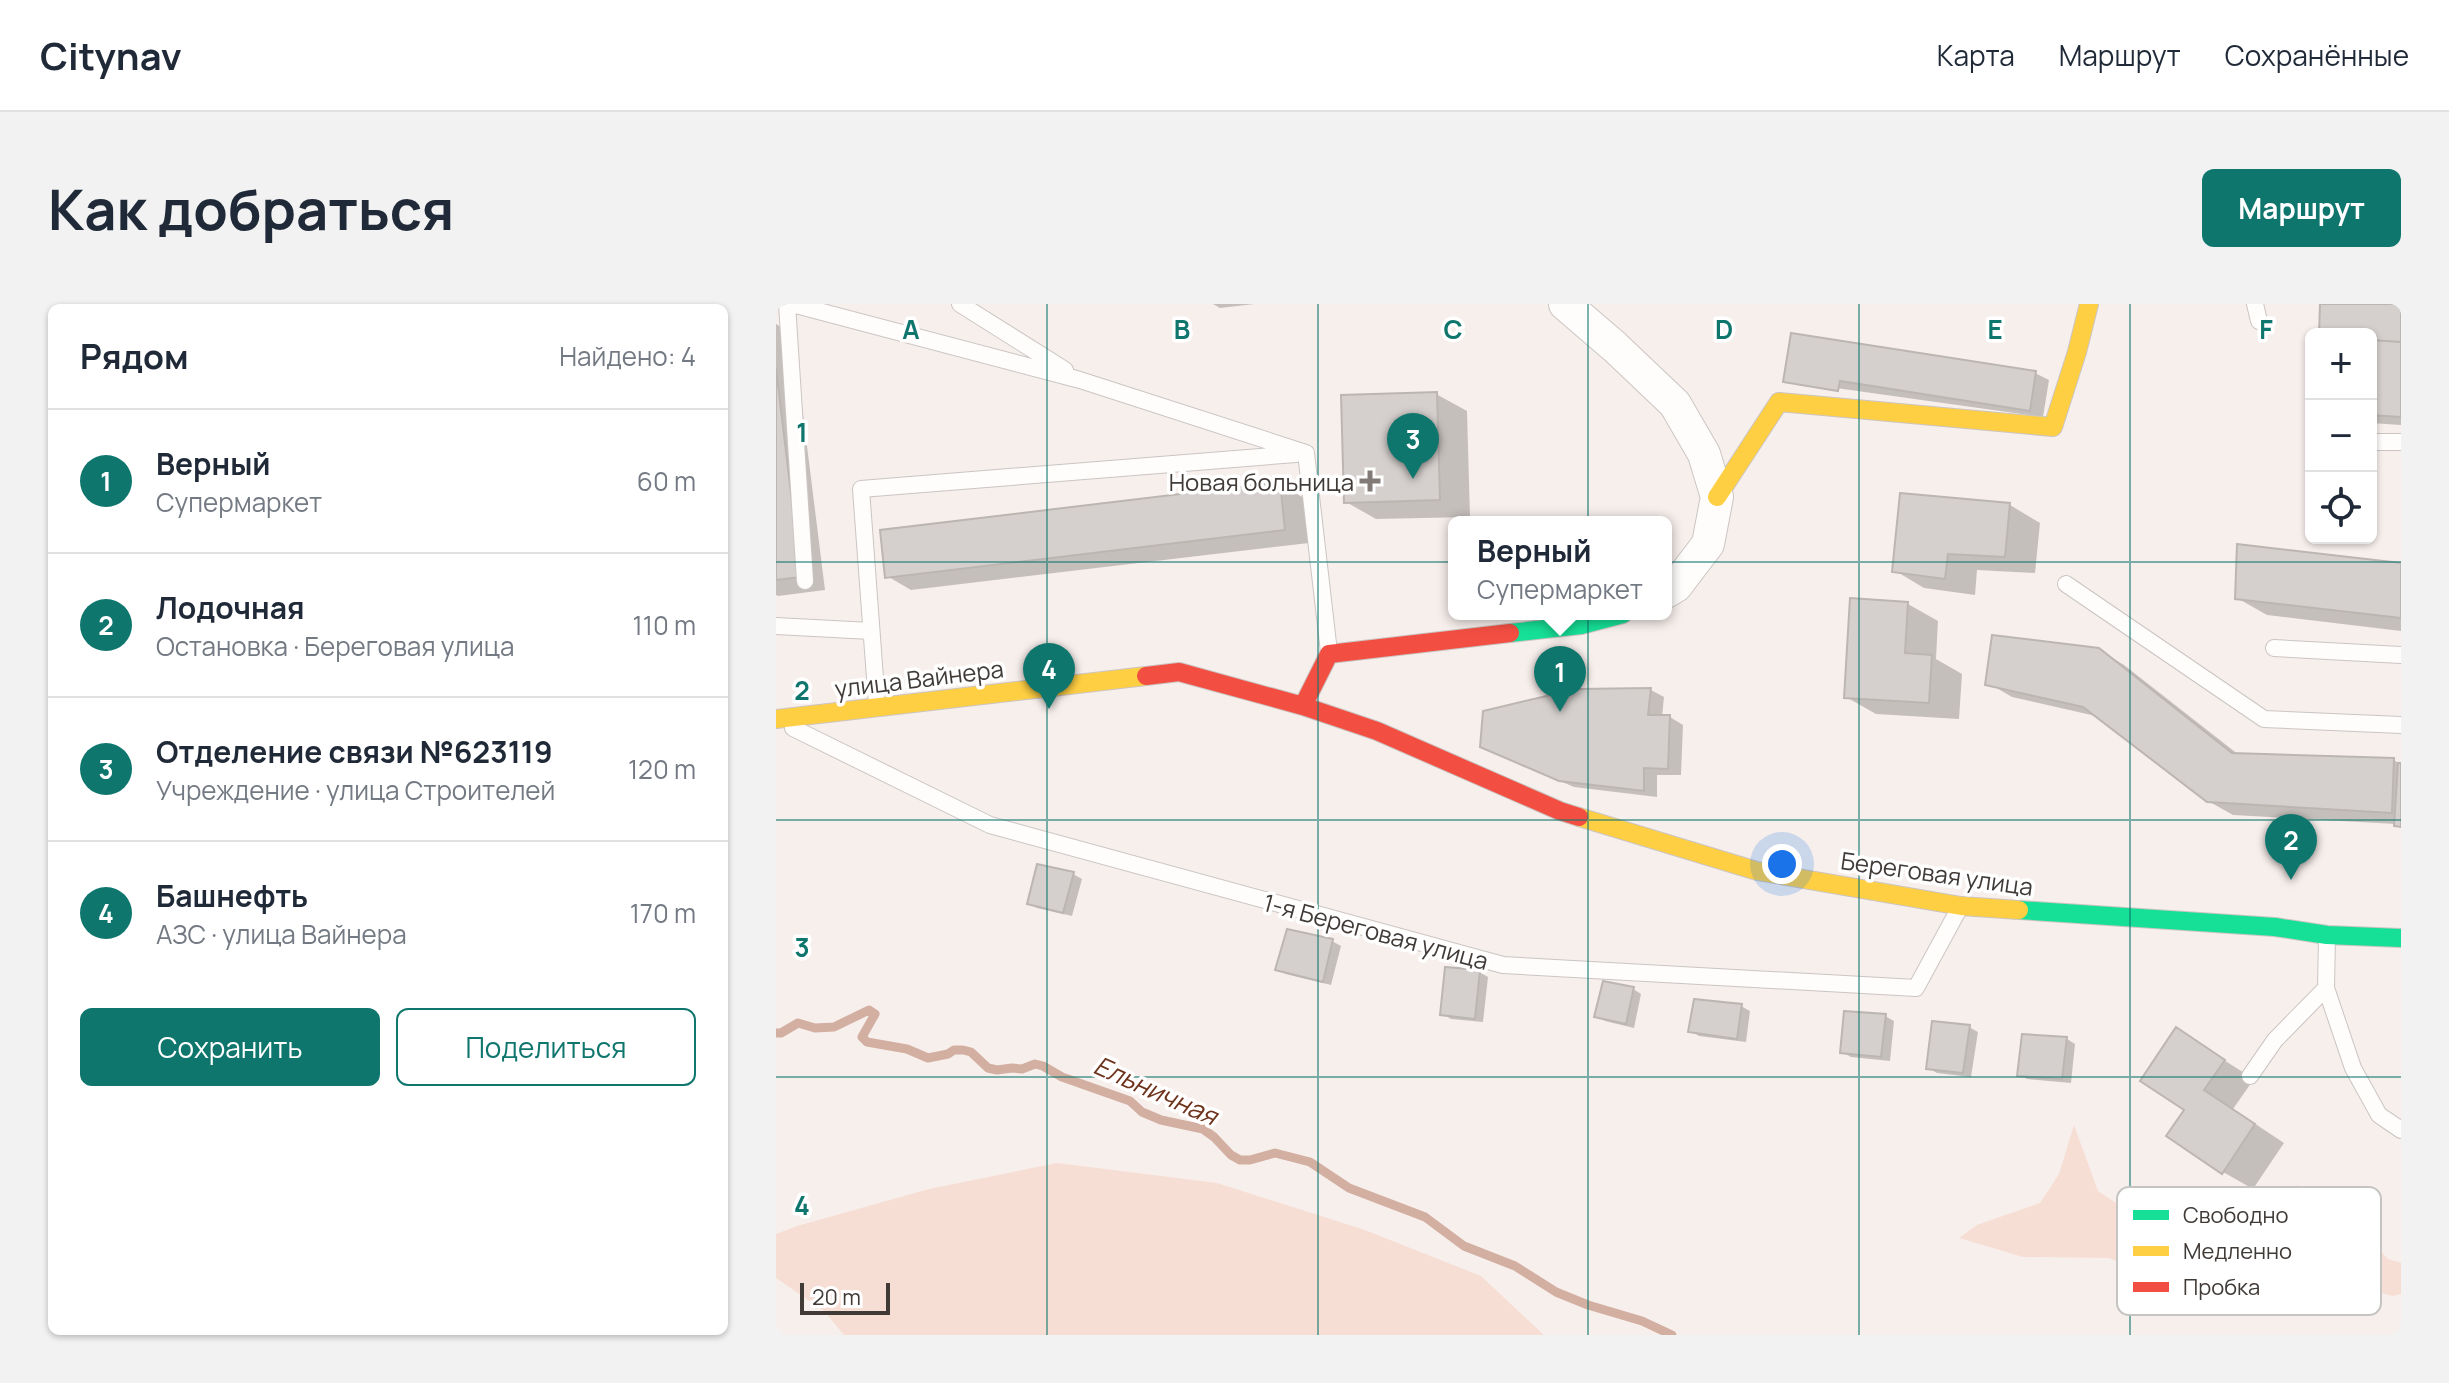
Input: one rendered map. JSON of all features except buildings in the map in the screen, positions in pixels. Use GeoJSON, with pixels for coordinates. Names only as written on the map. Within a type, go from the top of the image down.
{"type":"FeatureCollection","features":[{"type":"Feature","properties":{"kind":"main road"},"geometry":{"type":"LineString","coordinates":[[1717,497],[1779,402],[2053,427],[2089,304]]}},
{"type":"Feature","properties":{"kind":"main road"},"geometry":{"type":"LineString","coordinates":[[1303,706],[1329,654],[1581,625],[1600,620]]}},
{"type":"Feature","properties":{"kind":"main road","name":"улица Вайнера"},"geometry":{"type":"LineString","coordinates":[[776,720],[1179,672],[1303,706]]}},
{"type":"Feature","properties":{"kind":"main road","name":"Береговая улица"},"geometry":{"type":"LineString","coordinates":[[1303,706],[1377,731],[1560,811],[1757,871],[1961,906],[2401,938]]}},
{"type":"Feature","properties":{"kind":"street"},"geometry":{"type":"LineString","coordinates":[[1565,304],[1675,404],[1704,454],[1717,497],[1708,544],[1672,588]]}},
{"type":"Feature","properties":{"kind":"lane"},"geometry":{"type":"LineString","coordinates":[[805,581],[790,304],[1080,380],[1306,453]]}},
{"type":"Feature","properties":{"kind":"lane"},"geometry":{"type":"LineString","coordinates":[[960,304],[1080,380]]}},
{"type":"Feature","properties":{"kind":"lane"},"geometry":{"type":"LineString","coordinates":[[2377,442],[2401,442]]}},
{"type":"Feature","properties":{"kind":"lane"},"geometry":{"type":"LineString","coordinates":[[877,707],[861,489],[1306,453]]}},
{"type":"Feature","properties":{"kind":"lane"},"geometry":{"type":"LineString","coordinates":[[1306,453],[1329,654]]}},
{"type":"Feature","properties":{"kind":"lane"},"geometry":{"type":"LineString","coordinates":[[2066,584],[2264,719],[2401,725]]}},
{"type":"Feature","properties":{"kind":"lane"},"geometry":{"type":"LineString","coordinates":[[776,626],[871,631]]}},
{"type":"Feature","properties":{"kind":"lane"},"geometry":{"type":"LineString","coordinates":[[2274,648],[2401,655]]}},
{"type":"Feature","properties":{"kind":"lane","name":"1-я Береговая улица"},"geometry":{"type":"LineString","coordinates":[[776,720],[990,825],[1503,965],[1916,988],[1961,906]]}},
{"type":"Feature","properties":{"kind":"lane"},"geometry":{"type":"LineString","coordinates":[[2327,935],[2326,988],[2353,1068],[2379,1115],[2401,1130]]}},
{"type":"Feature","properties":{"kind":"lane"},"geometry":{"type":"LineString","coordinates":[[2250,1076],[2275,1040],[2326,988]]}},
{"type":"Feature","properties":{"kind":"shaded area"},"geometry":{"type":"Polygon","coordinates":[[[2074,1125],[2098,1191],[2117,1204],[2117,1261],[2109,1258],[2023,1257],[1959,1238],[1977,1225],[2040,1203],[2059,1174],[2074,1125]]]}},
{"type":"Feature","properties":{"kind":"shaded area"},"geometry":{"type":"Polygon","coordinates":[[[1057,1163],[1217,1183],[1365,1230],[1481,1276],[1544,1335],[844,1335],[824,1311],[776,1278],[776,1234],[929,1189],[1057,1163]]]}},
{"type":"Feature","properties":{"kind":"shaded area"},"geometry":{"type":"Polygon","coordinates":[[[2381,1252],[2388,1259],[2401,1263],[2401,1294],[2381,1293],[2381,1252]]]}},
{"type":"Feature","properties":{"kind":"waterway","name":"Ельничная"},"geometry":{"type":"LineString","coordinates":[[776,1033],[798,1023],[815,1028],[834,1027],[869,1010],[875,1014],[862,1037],[867,1042],[907,1049],[928,1058],[963,1050],[971,1052],[988,1068],[997,1070],[1022,1069],[1035,1064],[1043,1066],[1062,1077],[1130,1101],[1142,1112],[1161,1120],[1203,1129],[1240,1160],[1275,1153],[1310,1162],[1349,1188],[1425,1217],[1464,1246],[1515,1266],[1556,1292],[1642,1321],[1672,1335]]}},
{"type":"Feature","properties":{"kind":"traffic: fast"},"geometry":{"type":"LineString","coordinates":[[1510,633],[1600,620]]}},
{"type":"Feature","properties":{"kind":"traffic: fast"},"geometry":{"type":"LineString","coordinates":[[2019,910],[2275,927],[2327,935],[2401,938]]}},
{"type":"Feature","properties":{"kind":"traffic: slow"},"geometry":{"type":"LineString","coordinates":[[1717,497],[1779,402],[2053,427],[2089,304]]}},
{"type":"Feature","properties":{"kind":"traffic: slow"},"geometry":{"type":"LineString","coordinates":[[776,719],[1146,676]]}},
{"type":"Feature","properties":{"kind":"traffic: slow"},"geometry":{"type":"LineString","coordinates":[[1579,817],[1757,871],[1961,906],[2019,910]]}},
{"type":"Feature","properties":{"kind":"traffic: jam"},"geometry":{"type":"LineString","coordinates":[[1303,706],[1329,654],[1510,633]]}},
{"type":"Feature","properties":{"kind":"traffic: jam"},"geometry":{"type":"LineString","coordinates":[[1146,676],[1179,672],[1303,706],[1377,731],[1579,817]]}},
{"type":"Feature","properties":{"kind":"place","name":"Отделение связи №623119"},"geometry":{"type":"Point","coordinates":[1413,479]}},
{"type":"Feature","properties":{"kind":"place","name":"Новая больница"},"geometry":{"type":"Point","coordinates":[1370,481]}},
{"type":"Feature","properties":{"kind":"place","name":"Башнефть"},"geometry":{"type":"Point","coordinates":[1049,709]}},
{"type":"Feature","properties":{"kind":"place","name":"Верный"},"geometry":{"type":"Point","coordinates":[1560,712]}},
{"type":"Feature","properties":{"kind":"place","name":"Лодочная"},"geometry":{"type":"Point","coordinates":[2291,880]}}]}
